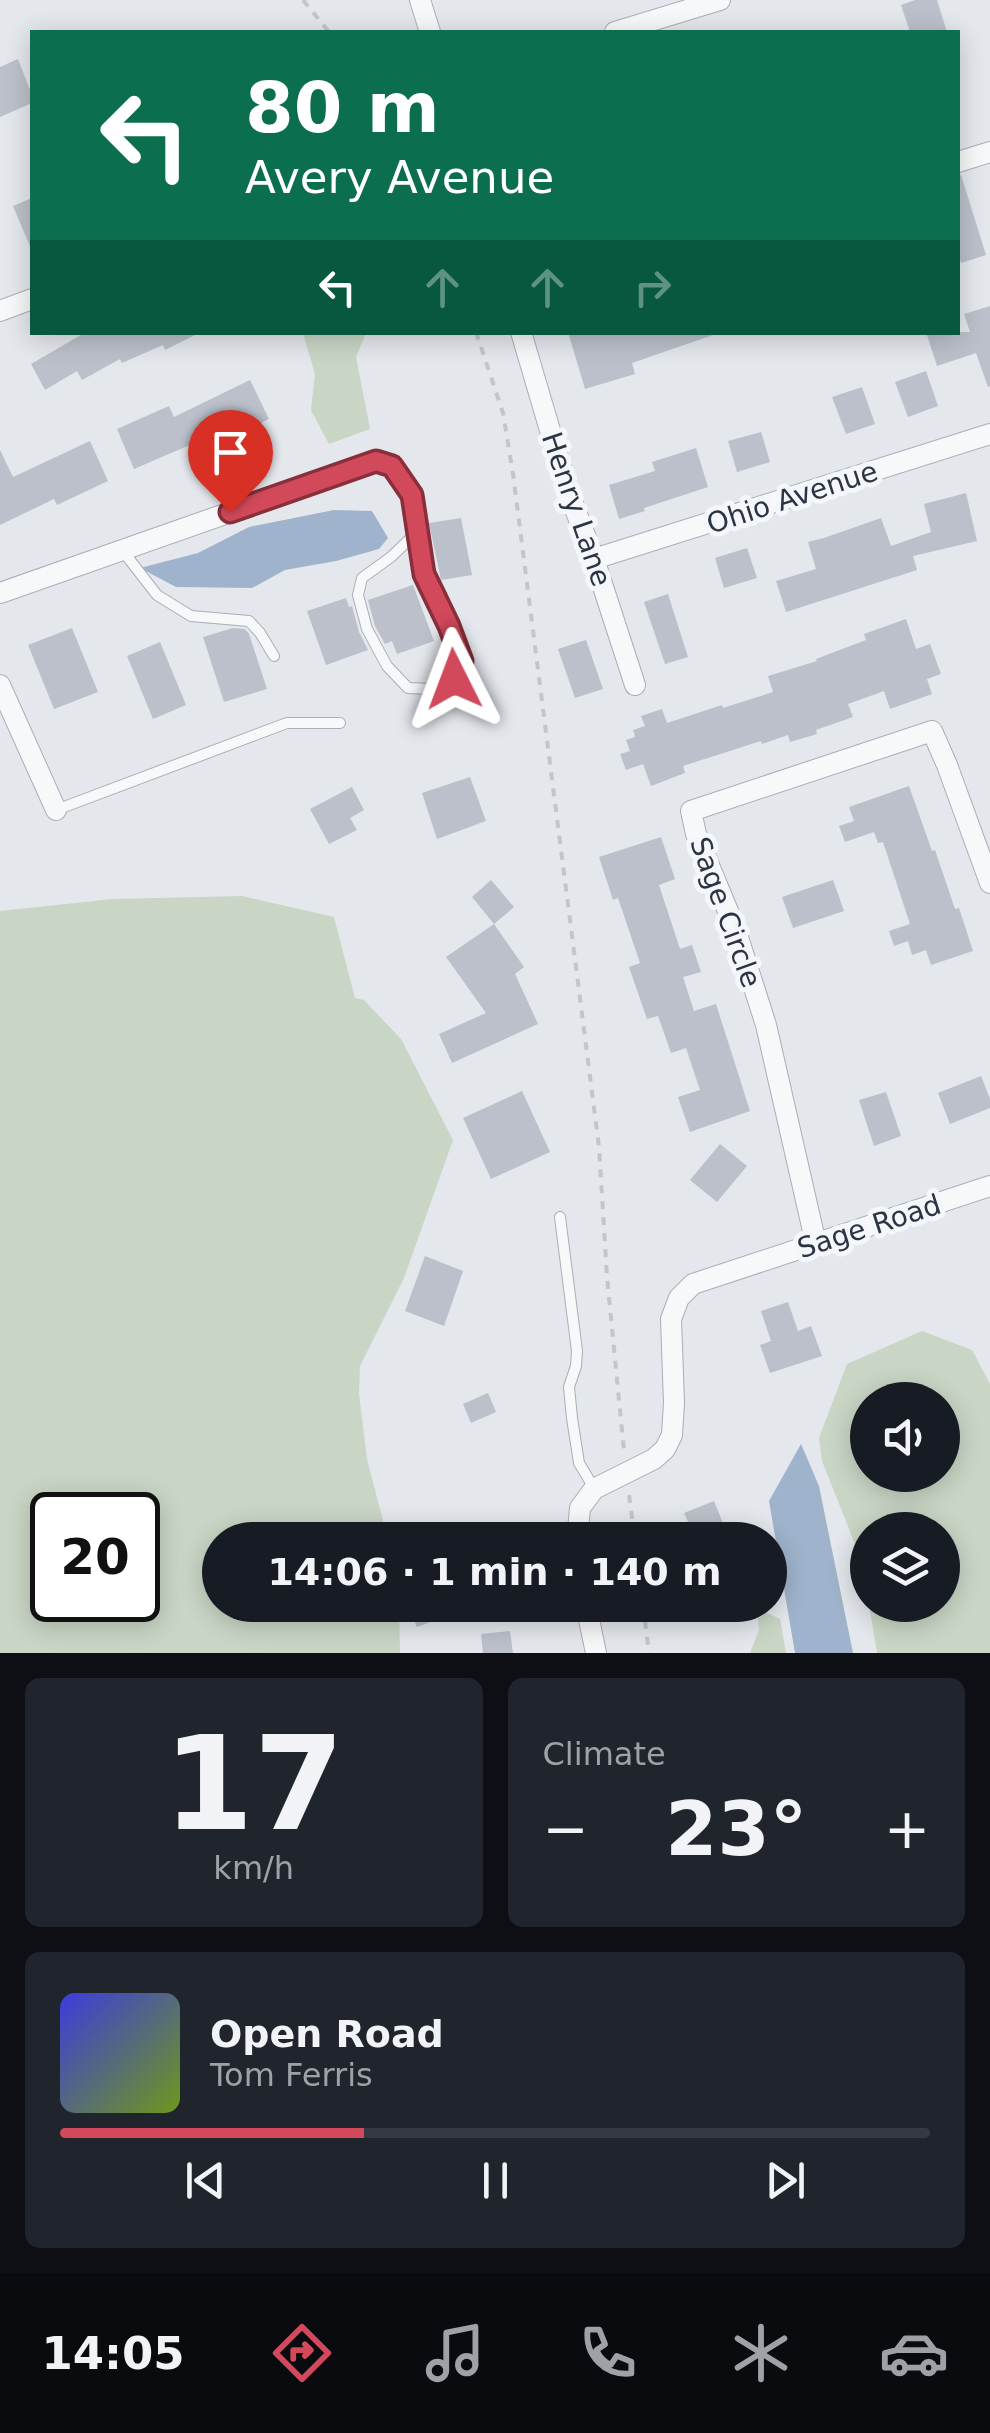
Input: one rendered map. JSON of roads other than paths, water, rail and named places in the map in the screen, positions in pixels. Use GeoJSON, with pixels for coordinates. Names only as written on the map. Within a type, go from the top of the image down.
{"type":"FeatureCollection","features":[{"type":"Feature","properties":{"kind":"street"},"geometry":{"type":"LineString","coordinates":[[420,0],[429,30]]}},
{"type":"Feature","properties":{"kind":"street"},"geometry":{"type":"LineString","coordinates":[[622,30],[720,0]]}},
{"type":"Feature","properties":{"kind":"street"},"geometry":{"type":"LineString","coordinates":[[960,161],[990,152]]}},
{"type":"Feature","properties":{"kind":"street"},"geometry":{"type":"LineString","coordinates":[[0,312],[30,299]]}},
{"type":"Feature","properties":{"kind":"street","name":"Henry Lane"},"geometry":{"type":"LineString","coordinates":[[523,335],[566,488],[635,686]]}},
{"type":"Feature","properties":{"kind":"street","name":"Ohio Avenue"},"geometry":{"type":"LineString","coordinates":[[594,560],[990,434]]}},
{"type":"Feature","properties":{"kind":"street"},"geometry":{"type":"LineString","coordinates":[[0,592],[376,461],[392,466],[412,495]]}},
{"type":"Feature","properties":{"kind":"street"},"geometry":{"type":"LineString","coordinates":[[0,685],[56,810]]}},
{"type":"Feature","properties":{"kind":"street","name":"Sage Circle"},"geometry":{"type":"LineString","coordinates":[[816,1244],[766,1024],[691,811],[932,731],[990,883]]}},
{"type":"Feature","properties":{"kind":"street","name":"Sage Road"},"geometry":{"type":"LineString","coordinates":[[594,1489],[654,1459],[672,1435],[671,1319],[679,1298],[693,1284],[990,1186]]}},
{"type":"Feature","properties":{"kind":"street"},"geometry":{"type":"LineString","coordinates":[[579,1522],[580,1508],[594,1489]]}},
{"type":"Feature","properties":{"kind":"street"},"geometry":{"type":"LineString","coordinates":[[590,1622],[596,1653]]}},
{"type":"Feature","properties":{"kind":"lane"},"geometry":{"type":"LineString","coordinates":[[412,495],[424,574],[462,661],[454,679],[431,689],[408,688],[387,666],[367,630],[358,595],[362,578],[391,558],[417,532]]}},
{"type":"Feature","properties":{"kind":"lane"},"geometry":{"type":"LineString","coordinates":[[122,549],[157,595],[191,616],[249,621],[274,656]]}},
{"type":"Feature","properties":{"kind":"lane"},"geometry":{"type":"LineString","coordinates":[[56,810],[288,723],[340,723]]}},
{"type":"Feature","properties":{"kind":"lane"},"geometry":{"type":"LineString","coordinates":[[560,1217],[577,1351],[569,1386],[572,1418],[580,1463],[594,1489]]}},
{"type":"Feature","properties":{"kind":"water"},"geometry":{"type":"Polygon","coordinates":[[[334,510],[372,511],[388,538],[379,549],[285,570],[252,588],[176,587],[140,568],[198,553],[249,527],[334,510]]]}},
{"type":"Feature","properties":{"kind":"water"},"geometry":{"type":"Polygon","coordinates":[[[801,1444],[819,1486],[853,1653],[795,1653],[787,1606],[787,1522],[773,1522],[769,1501],[801,1444]]]}}]}
